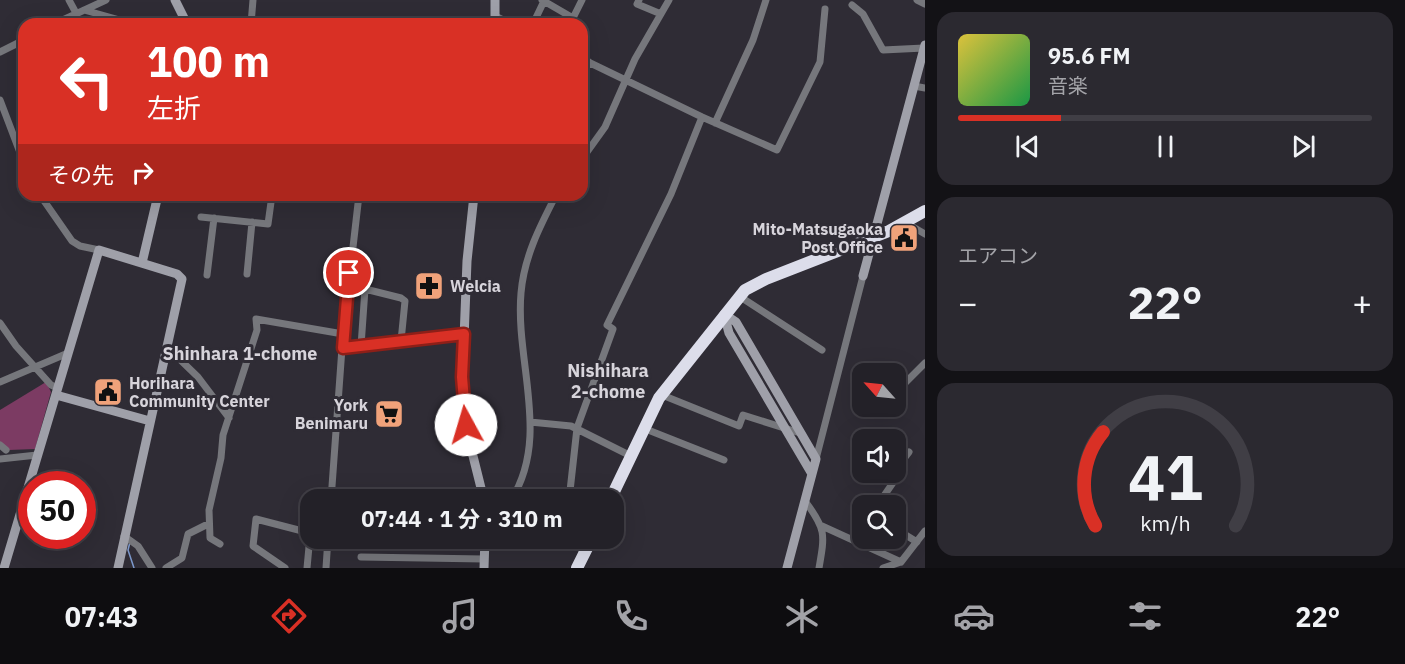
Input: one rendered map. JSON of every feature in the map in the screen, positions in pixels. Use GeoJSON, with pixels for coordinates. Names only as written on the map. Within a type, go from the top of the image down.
{"type":"FeatureCollection","features":[{"type":"Feature","properties":{"kind":"highway"},"geometry":{"type":"LineString","coordinates":[[615,489],[643,429],[662,395],[739,296],[766,279],[873,238],[906,223],[925,211]]}},
{"type":"Feature","properties":{"kind":"highway"},"geometry":{"type":"LineString","coordinates":[[578,568],[586,551]]}},
{"type":"Feature","properties":{"kind":"street"},"geometry":{"type":"LineString","coordinates":[[69,0],[76,13]]}},
{"type":"Feature","properties":{"kind":"street"},"geometry":{"type":"LineString","coordinates":[[66,18],[106,0]]}},
{"type":"Feature","properties":{"kind":"street"},"geometry":{"type":"LineString","coordinates":[[175,0],[184,18]]}},
{"type":"Feature","properties":{"kind":"street"},"geometry":{"type":"LineString","coordinates":[[252,18],[253,0]]}},
{"type":"Feature","properties":{"kind":"street"},"geometry":{"type":"LineString","coordinates":[[495,0],[495,18]]}},
{"type":"Feature","properties":{"kind":"street"},"geometry":{"type":"LineString","coordinates":[[536,18],[543,0],[573,18],[582,0]]}},
{"type":"Feature","properties":{"kind":"street"},"geometry":{"type":"LineString","coordinates":[[639,0],[637,4],[661,14]]}},
{"type":"Feature","properties":{"kind":"street"},"geometry":{"type":"LineString","coordinates":[[588,151],[605,127],[625,81],[669,0]]}},
{"type":"Feature","properties":{"kind":"street"},"geometry":{"type":"LineString","coordinates":[[715,123],[756,32],[765,0]]}},
{"type":"Feature","properties":{"kind":"street"},"geometry":{"type":"LineString","coordinates":[[917,0],[925,4]]}},
{"type":"Feature","properties":{"kind":"street"},"geometry":{"type":"LineString","coordinates":[[787,568],[925,46],[883,50],[863,14],[852,5]]}},
{"type":"Feature","properties":{"kind":"street"},"geometry":{"type":"LineString","coordinates":[[588,61],[625,81],[777,150],[820,62],[825,9]]}},
{"type":"Feature","properties":{"kind":"street"},"geometry":{"type":"LineString","coordinates":[[84,10],[112,18]]}},
{"type":"Feature","properties":{"kind":"street"},"geometry":{"type":"LineString","coordinates":[[93,18],[94,13]]}},
{"type":"Feature","properties":{"kind":"street"},"geometry":{"type":"LineString","coordinates":[[0,52],[18,43]]}},
{"type":"Feature","properties":{"kind":"street"},"geometry":{"type":"LineString","coordinates":[[914,86],[925,88]]}},
{"type":"Feature","properties":{"kind":"street"},"geometry":{"type":"LineString","coordinates":[[0,100],[18,150]]}},
{"type":"Feature","properties":{"kind":"street"},"geometry":{"type":"LineString","coordinates":[[570,489],[577,428],[613,329],[606,325],[671,194],[702,117]]}},
{"type":"Feature","properties":{"kind":"street"},"geometry":{"type":"LineString","coordinates":[[0,130],[8,127]]}},
{"type":"Feature","properties":{"kind":"street"},"geometry":{"type":"LineString","coordinates":[[44,201],[72,241],[80,246],[177,274],[182,279],[118,568]]}},
{"type":"Feature","properties":{"kind":"street"},"geometry":{"type":"LineString","coordinates":[[142,263],[157,201]]}},
{"type":"Feature","properties":{"kind":"street"},"geometry":{"type":"LineString","coordinates":[[201,217],[268,224],[271,201]]}},
{"type":"Feature","properties":{"kind":"street"},"geometry":{"type":"LineString","coordinates":[[332,489],[343,334],[358,201]]}},
{"type":"Feature","properties":{"kind":"street"},"geometry":{"type":"LineString","coordinates":[[473,201],[468,238],[463,408],[481,489]]}},
{"type":"Feature","properties":{"kind":"street"},"geometry":{"type":"LineString","coordinates":[[516,489],[527,464],[530,422],[521,294],[529,253],[553,201]]}},
{"type":"Feature","properties":{"kind":"street"},"geometry":{"type":"LineString","coordinates":[[207,275],[214,218]]}},
{"type":"Feature","properties":{"kind":"street"},"geometry":{"type":"LineString","coordinates":[[247,274],[252,222]]}},
{"type":"Feature","properties":{"kind":"street"},"geometry":{"type":"LineString","coordinates":[[906,223],[925,234]]}},
{"type":"Feature","properties":{"kind":"street"},"geometry":{"type":"LineString","coordinates":[[2,568],[99,250]]}},
{"type":"Feature","properties":{"kind":"street"},"geometry":{"type":"LineString","coordinates":[[361,346],[365,289],[402,298],[405,301],[401,341]]}},
{"type":"Feature","properties":{"kind":"street"},"geometry":{"type":"LineString","coordinates":[[739,296],[822,350]]}},
{"type":"Feature","properties":{"kind":"street"},"geometry":{"type":"LineString","coordinates":[[724,314],[736,322],[816,459]]}},
{"type":"Feature","properties":{"kind":"street"},"geometry":{"type":"LineString","coordinates":[[724,314],[729,333],[812,474]]}},
{"type":"Feature","properties":{"kind":"street"},"geometry":{"type":"LineString","coordinates":[[220,544],[210,538],[208,524],[223,435],[257,330],[256,320],[343,334]]}},
{"type":"Feature","properties":{"kind":"street"},"geometry":{"type":"LineString","coordinates":[[0,323],[16,346],[57,391],[150,421]]}},
{"type":"Feature","properties":{"kind":"street"},"geometry":{"type":"LineString","coordinates":[[343,348],[464,334]]}},
{"type":"Feature","properties":{"kind":"street"},"geometry":{"type":"LineString","coordinates":[[167,348],[198,377],[229,418]]}},
{"type":"Feature","properties":{"kind":"street"},"geometry":{"type":"LineString","coordinates":[[0,382],[68,352]]}},
{"type":"Feature","properties":{"kind":"street"},"geometry":{"type":"LineString","coordinates":[[906,382],[925,363]]}},
{"type":"Feature","properties":{"kind":"street"},"geometry":{"type":"LineString","coordinates":[[662,395],[739,426],[743,416],[800,433]]}},
{"type":"Feature","properties":{"kind":"street"},"geometry":{"type":"LineString","coordinates":[[530,422],[577,428],[631,456]]}},
{"type":"Feature","properties":{"kind":"street"},"geometry":{"type":"LineString","coordinates":[[643,429],[724,460]]}},
{"type":"Feature","properties":{"kind":"street"},"geometry":{"type":"LineString","coordinates":[[885,495],[901,471],[902,460],[909,452]]}},
{"type":"Feature","properties":{"kind":"street"},"geometry":{"type":"LineString","coordinates":[[0,459],[38,454]]}},
{"type":"Feature","properties":{"kind":"street"},"geometry":{"type":"LineString","coordinates":[[804,501],[822,526],[825,536],[819,568]]}},
{"type":"Feature","properties":{"kind":"street"},"geometry":{"type":"LineString","coordinates":[[285,568],[253,546],[256,519],[300,532]]}},
{"type":"Feature","properties":{"kind":"street"},"geometry":{"type":"LineString","coordinates":[[166,568],[182,558],[188,534],[208,524]]}},
{"type":"Feature","properties":{"kind":"street"},"geometry":{"type":"LineString","coordinates":[[822,526],[901,562]]}},
{"type":"Feature","properties":{"kind":"street"},"geometry":{"type":"LineString","coordinates":[[883,568],[901,562],[925,531]]}},
{"type":"Feature","properties":{"kind":"street"},"geometry":{"type":"LineString","coordinates":[[906,535],[917,542]]}},
{"type":"Feature","properties":{"kind":"street"},"geometry":{"type":"LineString","coordinates":[[124,536],[138,546],[152,568]]}},
{"type":"Feature","properties":{"kind":"street"},"geometry":{"type":"LineString","coordinates":[[307,568],[309,549]]}},
{"type":"Feature","properties":{"kind":"street"},"geometry":{"type":"LineString","coordinates":[[326,568],[327,549]]}},
{"type":"Feature","properties":{"kind":"street"},"geometry":{"type":"LineString","coordinates":[[582,549],[586,551]]}},
{"type":"Feature","properties":{"kind":"street"},"geometry":{"type":"LineString","coordinates":[[361,557],[484,563]]}},
{"type":"Feature","properties":{"kind":"shaded area"},"geometry":{"type":"Polygon","coordinates":[[[46,382],[51,392],[35,449],[9,450],[0,442],[0,410],[46,382]]]}},
{"type":"Feature","properties":{"kind":"waterway"},"geometry":{"type":"LineString","coordinates":[[130,542],[128,550],[134,568]]}},
{"type":"Feature","properties":{"kind":"place","name":"Mito-Matsugaoka Post Office"},"geometry":{"type":"Point","coordinates":[904,238]}},
{"type":"Feature","properties":{"kind":"place","name":"Welcia"},"geometry":{"type":"Point","coordinates":[429,286]}},
{"type":"Feature","properties":{"kind":"place","name":"Horihara Community Center"},"geometry":{"type":"Point","coordinates":[108,392]}},
{"type":"Feature","properties":{"kind":"place","name":"York Benimaru"},"geometry":{"type":"Point","coordinates":[389,414]}},
{"type":"Feature","properties":{"kind":"district","name":"Shinhara 1-chome"},"geometry":{"type":"Point","coordinates":[240,353]}},
{"type":"Feature","properties":{"kind":"district","name":"Nishihara 2-chome"},"geometry":{"type":"Point","coordinates":[608,380]}},
{"type":"Feature","properties":{"kind":"route"},"geometry":{"type":"LineString","coordinates":[[349,273],[343,348],[464,334],[462,377],[466,425]]}}]}
